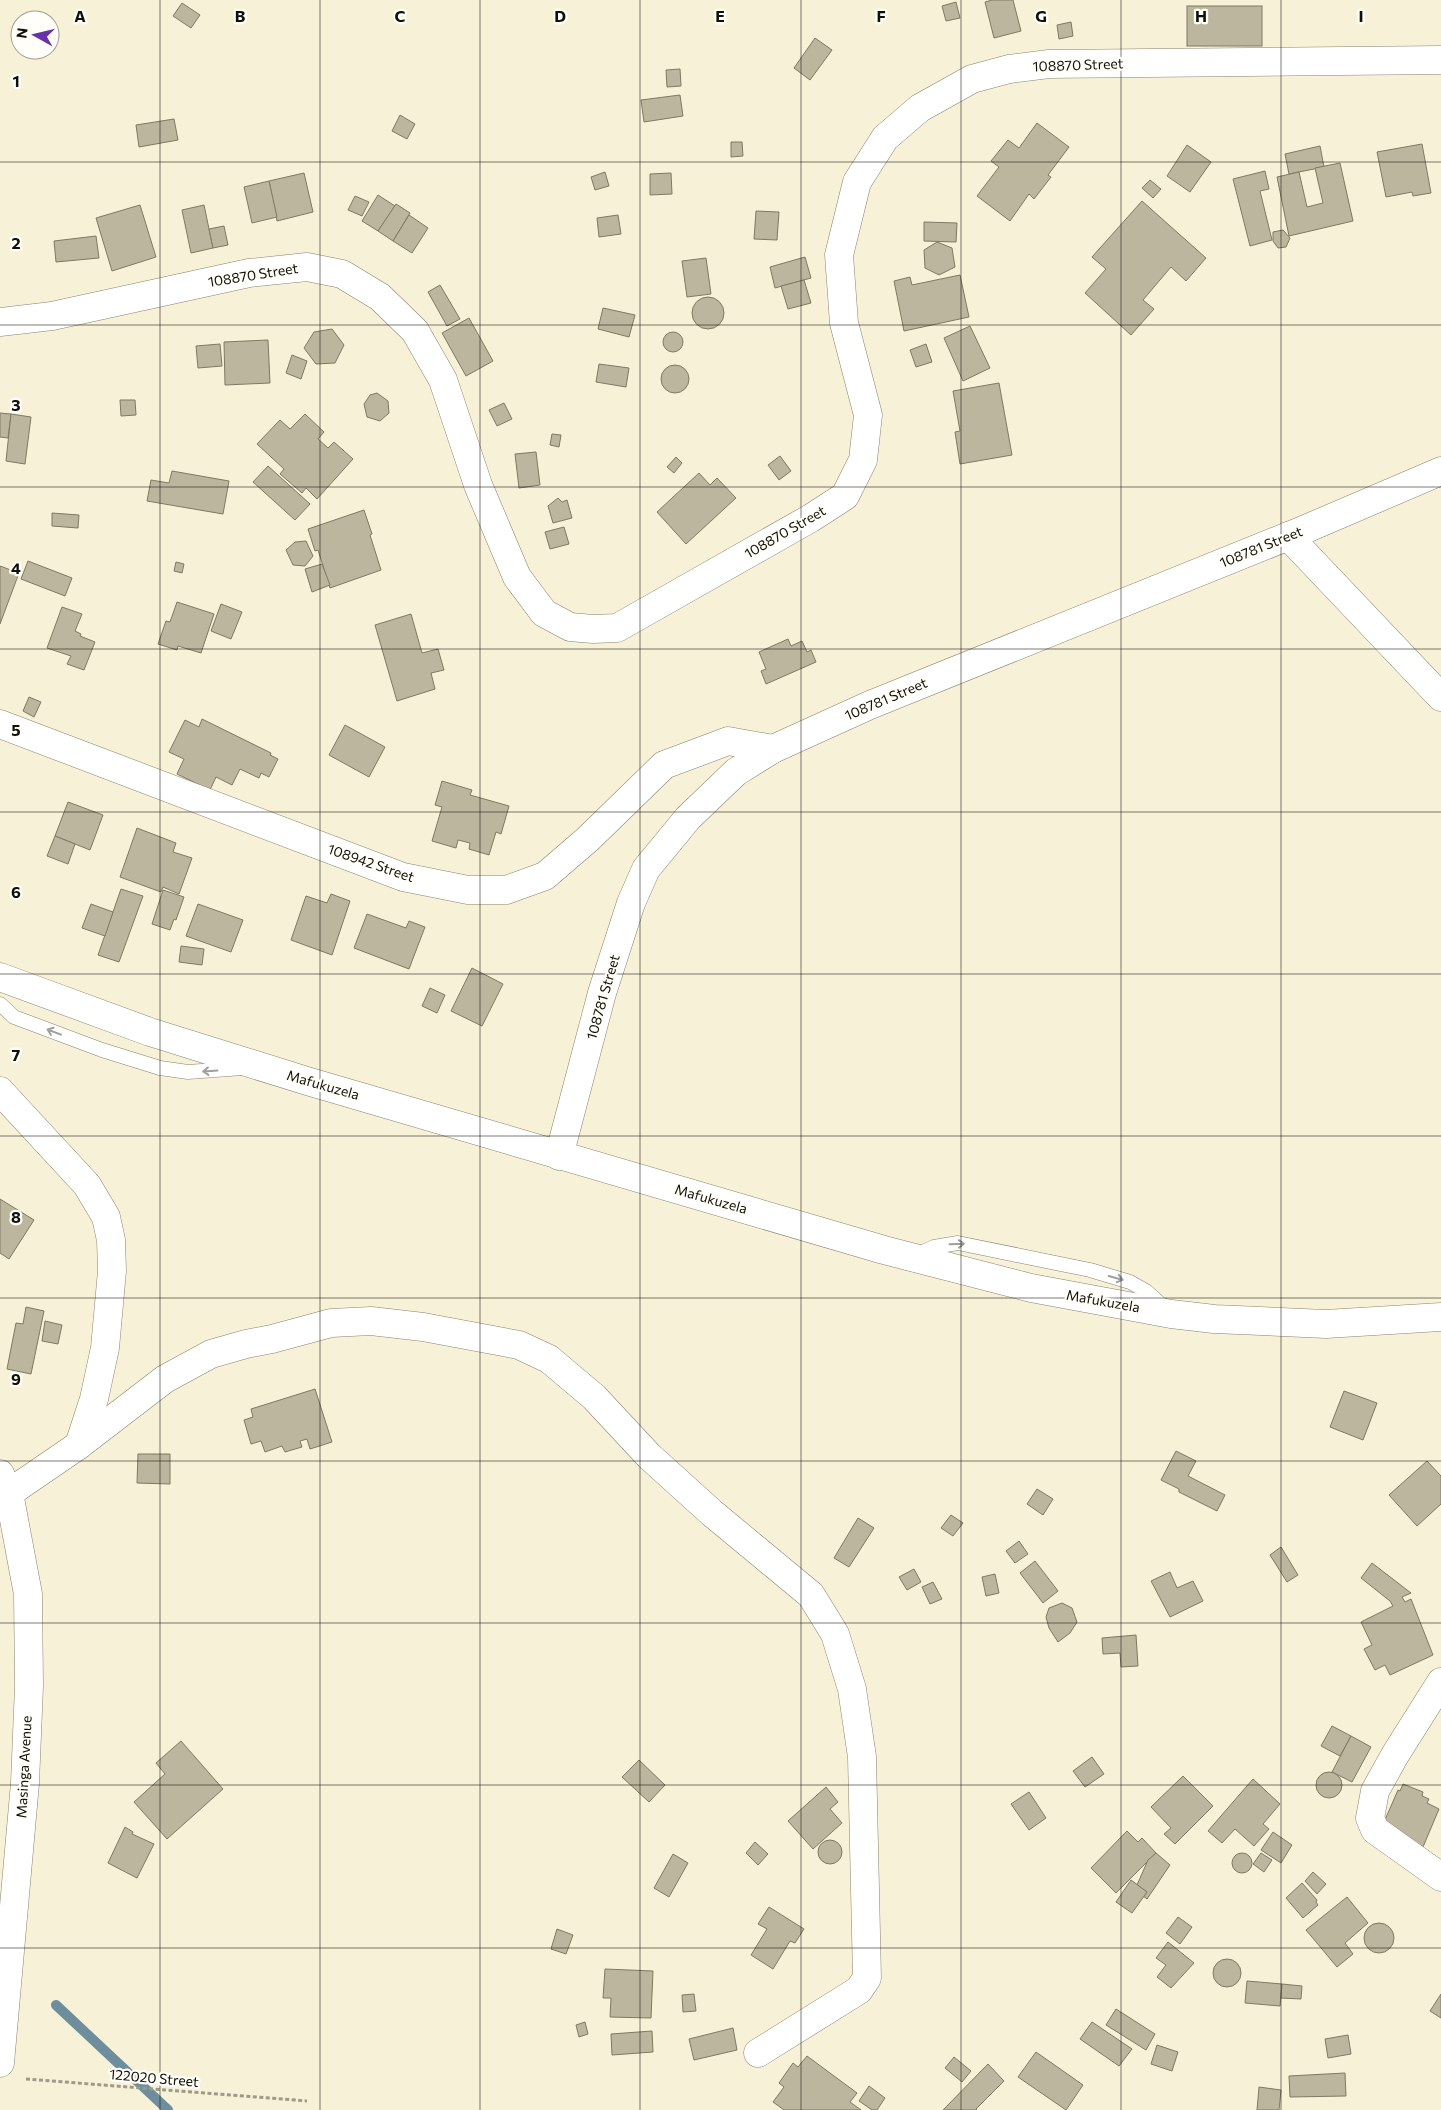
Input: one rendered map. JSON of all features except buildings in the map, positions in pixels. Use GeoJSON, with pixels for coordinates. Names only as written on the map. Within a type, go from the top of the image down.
{"type":"FeatureCollection","features":[{"type":"Feature","properties":{"kind":"street","name":"108870 Street"},"geometry":{"type":"LineString","coordinates":[[0,322],[52,316],[249,273],[307,267],[342,274],[380,297],[415,331],[443,380],[478,485],[517,577],[544,613],[570,627],[593,629],[617,628],[811,518],[844,496],[864,460],[868,415],[844,322],[839,255],[857,182],[885,138],[920,108],[972,79],[1008,69],[1049,64],[1441,60]]}},
{"type":"Feature","properties":{"kind":"street","name":"108781 Street"},"geometry":{"type":"LineString","coordinates":[[559,1156],[602,993],[631,903],[646,869],[665,844],[708,797],[736,772],[773,749],[878,702],[1288,536],[1441,471]]}},
{"type":"Feature","properties":{"kind":"street"},"geometry":{"type":"LineString","coordinates":[[1288,536],[1441,697]]}},
{"type":"Feature","properties":{"kind":"street","name":"108942 Street"},"geometry":{"type":"LineString","coordinates":[[0,724],[403,877],[468,890],[506,890],[545,876],[588,839],[664,765],[728,742],[773,749]]}},
{"type":"Feature","properties":{"kind":"street","name":"Mafukuzela"},"geometry":{"type":"LineString","coordinates":[[0,977],[19,986],[150,1032],[258,1066],[559,1156],[911,1257],[1031,1288],[1171,1314],[1214,1319],[1326,1324],[1441,1317]]}},
{"type":"Feature","properties":{"kind":"street"},"geometry":{"type":"LineString","coordinates":[[0,1091],[87,1185],[106,1217],[111,1240],[112,1271],[105,1348],[94,1398],[79,1445]]}},
{"type":"Feature","properties":{"kind":"street"},"geometry":{"type":"LineString","coordinates":[[4,1484],[79,1445],[165,1379],[211,1354],[331,1323],[371,1321],[424,1327],[519,1345],[549,1358],[594,1397],[649,1456],[712,1513],[770,1559],[811,1595],[835,1634],[852,1689],[862,1757],[867,1978],[859,1990],[758,2053]]}},
{"type":"Feature","properties":{"kind":"street","name":"Masinga Avenue"},"geometry":{"type":"LineString","coordinates":[[4,1484],[28,1594],[29,1686],[10,2071]]}},
{"type":"Feature","properties":{"kind":"street"},"geometry":{"type":"LineString","coordinates":[[1441,1682],[1374,1791],[1370,1818],[1375,1830],[1441,1877]]}},
{"type":"Feature","properties":{"kind":"lane"},"geometry":{"type":"LineString","coordinates":[[0,1004],[14,1017],[102,1050],[160,1068],[188,1072],[258,1066]]}},
{"type":"Feature","properties":{"kind":"path","name":"122020 Street"},"geometry":{"type":"LineString","coordinates":[[10,2071],[307,2101]]}},
{"type":"Feature","properties":{"kind":"waterway"},"geometry":{"type":"LineString","coordinates":[[56,2005],[168,2110]]}}]}
